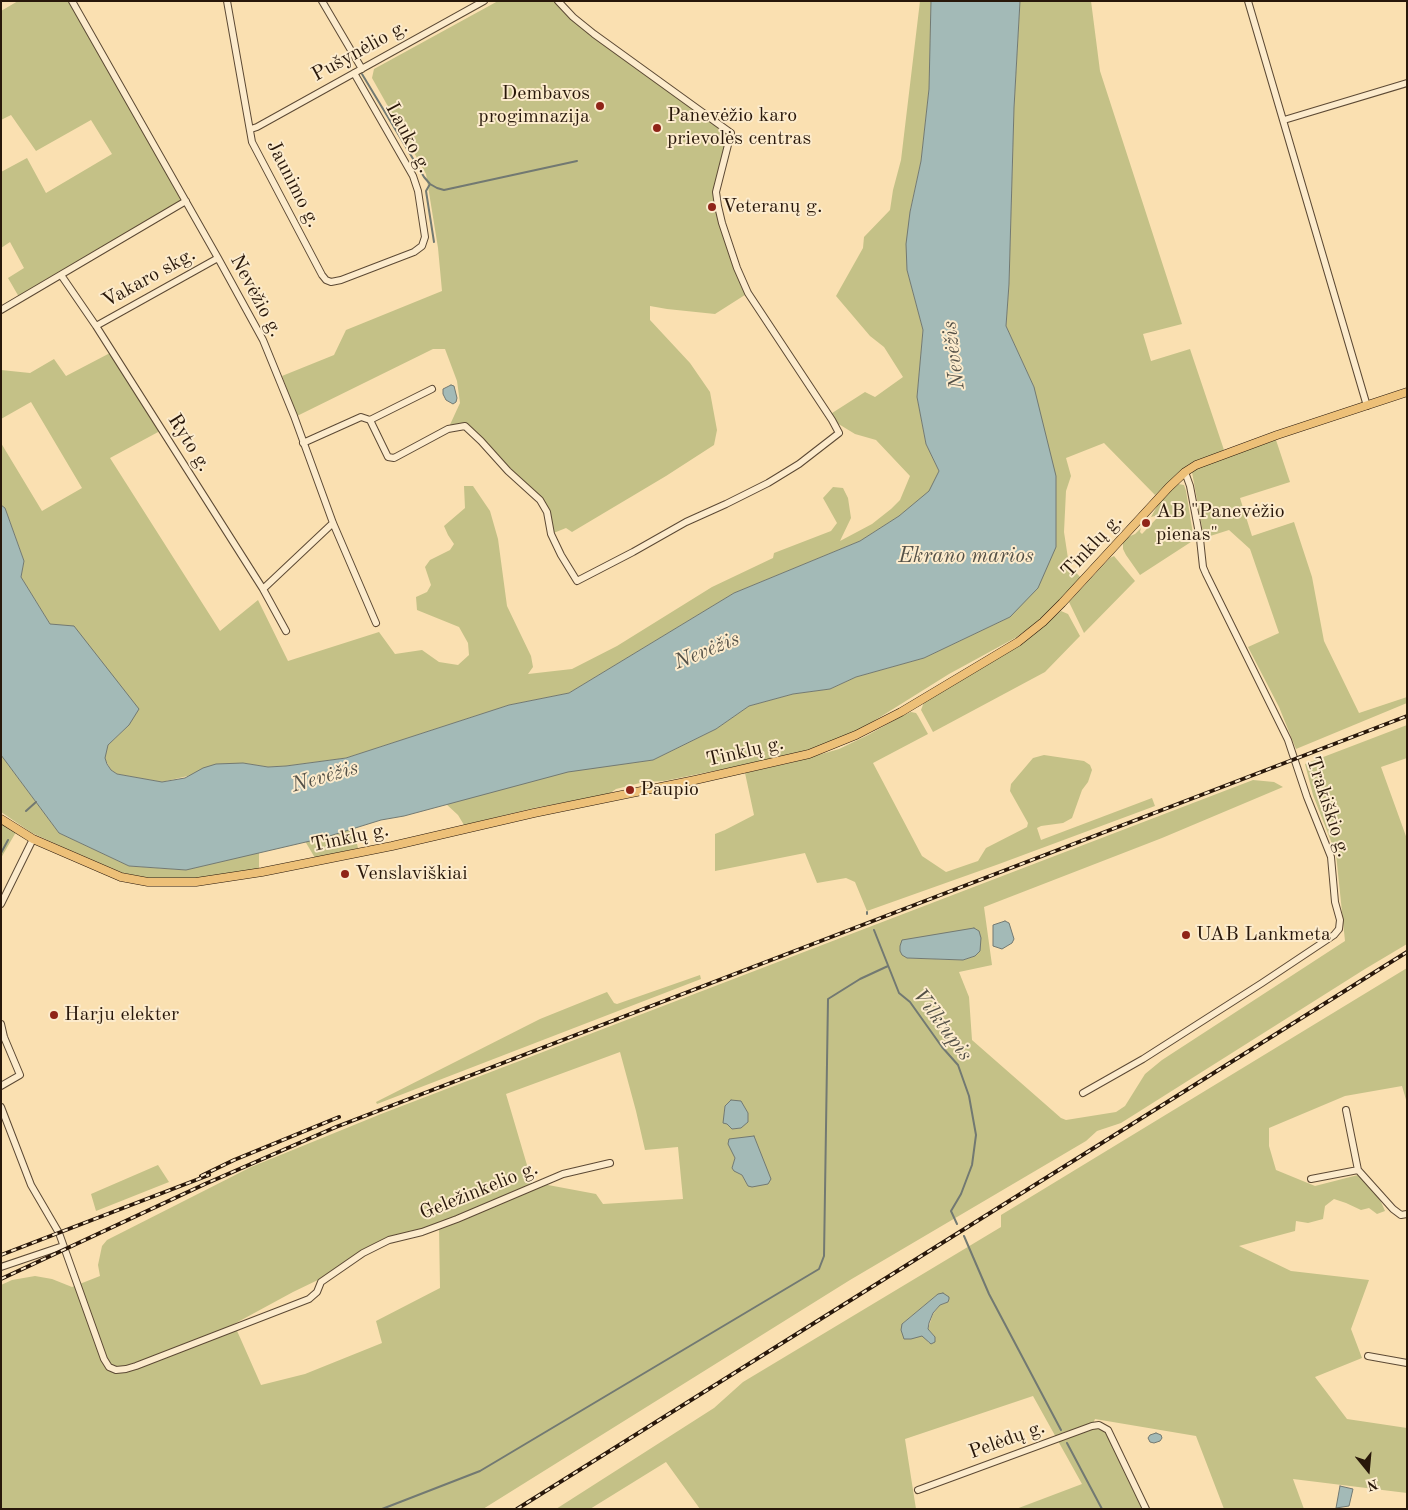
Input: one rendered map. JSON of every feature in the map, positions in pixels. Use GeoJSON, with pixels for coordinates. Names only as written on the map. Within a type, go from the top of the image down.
{"type":"FeatureCollection","features":[{"type":"Feature","properties":{"kind":"main road","name":"Tinklų g."},"geometry":{"type":"LineString","coordinates":[[1,819],[33,839],[122,877],[161,883],[196,882],[360,853],[534,813],[733,772],[809,754],[842,742],[902,712],[1018,642],[1053,612],[1185,472],[1208,460],[1407,392]]}},
{"type":"Feature","properties":{"kind":"street","name":"Nevėžio g."},"geometry":{"type":"LineString","coordinates":[[72,1],[263,340],[333,522],[376,623]]}},
{"type":"Feature","properties":{"kind":"street","name":"Jaunimo g."},"geometry":{"type":"LineString","coordinates":[[227,1],[254,146],[322,275],[326,280],[335,282],[418,249]]}},
{"type":"Feature","properties":{"kind":"street"},"geometry":{"type":"LineString","coordinates":[[322,1],[362,68]]}},
{"type":"Feature","properties":{"kind":"street","name":"Pušynėlio g."},"geometry":{"type":"LineString","coordinates":[[251,129],[484,1]]}},
{"type":"Feature","properties":{"kind":"street"},"geometry":{"type":"LineString","coordinates":[[370,420],[388,457],[394,458],[448,429],[465,426],[508,471],[540,500],[547,512],[551,534],[561,556],[577,581],[686,522],[768,483],[799,464],[839,434],[832,420],[748,293],[737,268],[718,206],[716,192],[731,133],[594,34],[573,17],[558,1]]}},
{"type":"Feature","properties":{"kind":"street"},"geometry":{"type":"LineString","coordinates":[[1248,1],[1367,406]]}},
{"type":"Feature","properties":{"kind":"street","name":"Lauko g."},"geometry":{"type":"LineString","coordinates":[[354,73],[416,184],[425,237],[425,241],[418,249]]}},
{"type":"Feature","properties":{"kind":"street"},"geometry":{"type":"LineString","coordinates":[[1284,120],[1407,83]]}},
{"type":"Feature","properties":{"kind":"street"},"geometry":{"type":"LineString","coordinates":[[1,310],[186,201]]}},
{"type":"Feature","properties":{"kind":"street","name":"Vakaro skg."},"geometry":{"type":"LineString","coordinates":[[96,326],[218,258]]}},
{"type":"Feature","properties":{"kind":"street","name":"Ryto g."},"geometry":{"type":"LineString","coordinates":[[61,275],[96,326],[263,589],[286,631]]}},
{"type":"Feature","properties":{"kind":"street"},"geometry":{"type":"LineString","coordinates":[[303,443],[361,417],[370,420],[432,389]]}},
{"type":"Feature","properties":{"kind":"street","name":"Trakiškio g."},"geometry":{"type":"LineString","coordinates":[[1083,1093],[1143,1059],[1254,988],[1334,935],[1339,929],[1340,920],[1335,902],[1331,857],[1307,797],[1288,740],[1203,567],[1190,486],[1185,472]]}},
{"type":"Feature","properties":{"kind":"street"},"geometry":{"type":"LineString","coordinates":[[263,589],[333,522]]}},
{"type":"Feature","properties":{"kind":"street"},"geometry":{"type":"LineString","coordinates":[[1,904],[33,839]]}},
{"type":"Feature","properties":{"kind":"street"},"geometry":{"type":"LineString","coordinates":[[1,1024],[4,1037],[20,1075],[1,1086]]}},
{"type":"Feature","properties":{"kind":"street"},"geometry":{"type":"LineString","coordinates":[[1,1107],[31,1185],[56,1228],[63,1246],[1,1267]]}},
{"type":"Feature","properties":{"kind":"street"},"geometry":{"type":"LineString","coordinates":[[1346,1110],[1358,1170],[1393,1209],[1401,1215],[1407,1214]]}},
{"type":"Feature","properties":{"kind":"street","name":"Geležinkelio g."},"geometry":{"type":"LineString","coordinates":[[63,1246],[106,1363],[112,1369],[126,1369],[309,1299],[317,1292],[321,1282],[363,1253],[389,1240],[422,1232],[563,1174],[610,1163]]}},
{"type":"Feature","properties":{"kind":"street"},"geometry":{"type":"LineString","coordinates":[[1311,1179],[1358,1170]]}},
{"type":"Feature","properties":{"kind":"street"},"geometry":{"type":"LineString","coordinates":[[1368,1356],[1407,1362]]}},
{"type":"Feature","properties":{"kind":"street","name":"Pelėdų g."},"geometry":{"type":"LineString","coordinates":[[918,1490],[1092,1426],[1104,1427],[1108,1430],[1146,1509]]}},
{"type":"Feature","properties":{"kind":"shaded area"},"geometry":{"type":"Polygon","coordinates":[[[18,1],[72,1],[171,178],[181,201],[19,297],[8,278],[24,268],[10,242],[1,248],[1,172],[27,158],[46,193],[112,154],[91,120],[36,151],[11,115],[1,120],[1,11],[18,1]]]}},
{"type":"Feature","properties":{"kind":"shaded area"},"geometry":{"type":"Polygon","coordinates":[[[498,1],[558,1],[573,17],[731,133],[716,191],[718,206],[748,293],[715,314],[650,306],[650,320],[690,363],[710,392],[717,430],[714,445],[572,532],[566,528],[551,534],[549,520],[540,500],[465,427],[448,429],[460,403],[457,381],[445,349],[433,349],[297,416],[282,376],[334,355],[346,330],[442,291],[438,248],[426,174],[372,78],[374,69],[498,1]]]}},
{"type":"Feature","properties":{"kind":"shaded area"},"geometry":{"type":"Polygon","coordinates":[[[920,1],[931,1],[929,89],[921,161],[910,211],[907,270],[923,330],[917,397],[926,444],[939,471],[930,491],[899,516],[860,541],[734,593],[569,693],[509,705],[346,758],[268,767],[243,763],[162,782],[117,774],[111,770],[105,759],[105,752],[108,745],[129,725],[50,624],[21,577],[24,561],[5,508],[1,505],[1,443],[42,511],[82,488],[31,402],[1,419],[1,370],[30,373],[54,359],[66,376],[110,353],[160,431],[110,458],[220,631],[258,600],[288,661],[379,632],[395,654],[422,650],[439,662],[458,665],[469,655],[468,643],[459,627],[417,610],[416,597],[427,592],[431,585],[425,567],[430,560],[450,550],[454,544],[444,526],[465,508],[464,486],[473,486],[490,511],[498,539],[507,606],[531,656],[533,667],[528,674],[572,669],[617,646],[712,587],[773,558],[774,553],[831,531],[837,523],[823,498],[833,487],[843,488],[848,498],[851,518],[840,541],[872,524],[900,500],[910,476],[876,440],[855,434],[832,420],[829,415],[865,392],[875,397],[903,377],[884,347],[870,336],[836,296],[863,248],[864,237],[890,210],[901,160],[920,1]]]}},
{"type":"Feature","properties":{"kind":"shaded area"},"geometry":{"type":"Polygon","coordinates":[[[1020,1],[1091,1],[1100,71],[1182,324],[1143,334],[1151,361],[1190,349],[1224,450],[1188,465],[1155,495],[1104,443],[1066,458],[1071,476],[1066,491],[1064,532],[1069,565],[1081,578],[1049,613],[1015,638],[949,674],[861,729],[808,750],[777,758],[664,781],[644,782],[616,789],[609,794],[534,808],[464,825],[458,815],[445,803],[568,771],[653,760],[716,729],[749,706],[793,694],[830,689],[856,677],[924,658],[1010,617],[1034,387],[1006,326],[1020,1]]]}},
{"type":"Feature","properties":{"kind":"shaded area"},"geometry":{"type":"Polygon","coordinates":[[[1276,440],[1290,482],[1240,498],[1252,536],[1294,522],[1312,577],[1324,641],[1359,713],[1407,697],[1407,703],[1296,749],[1279,707],[1248,647],[1279,633],[1250,549],[1229,530],[1204,538],[1192,472],[1206,464],[1276,440]]]}},
{"type":"Feature","properties":{"kind":"shaded area"},"geometry":{"type":"Polygon","coordinates":[[[1178,484],[1184,485],[1186,491],[1194,540],[1140,575],[1126,555],[1123,543],[1141,528],[1140,532],[1142,534],[1157,518],[1155,516],[1151,517],[1160,501],[1178,484]]]}},
{"type":"Feature","properties":{"kind":"shaded area"},"geometry":{"type":"Polygon","coordinates":[[[1114,556],[1135,581],[1084,633],[1069,602],[1114,556]]]}},
{"type":"Feature","properties":{"kind":"shaded area"},"geometry":{"type":"Polygon","coordinates":[[[1061,611],[1068,614],[1080,636],[1045,672],[933,732],[921,710],[924,702],[1027,640],[1061,611]]]}},
{"type":"Feature","properties":{"kind":"shaded area"},"geometry":{"type":"Polygon","coordinates":[[[911,712],[916,713],[928,734],[873,763],[922,856],[946,872],[978,861],[986,848],[1027,827],[1028,823],[1010,791],[1011,784],[1033,758],[1044,755],[1084,761],[1090,765],[1092,770],[1088,782],[1082,790],[1072,818],[1063,823],[1037,828],[1041,840],[1152,798],[1155,806],[867,911],[855,882],[846,878],[817,883],[805,853],[715,871],[715,834],[754,815],[745,773],[839,749],[911,712]]]}},
{"type":"Feature","properties":{"kind":"shaded area"},"geometry":{"type":"Polygon","coordinates":[[[1407,725],[1407,758],[1381,767],[1407,839],[1407,944],[1121,1123],[1097,1131],[1086,1141],[850,1280],[483,1509],[1,1509],[1,1285],[12,1280],[35,1276],[52,1279],[72,1287],[100,1276],[98,1265],[102,1246],[107,1240],[251,1167],[381,1114],[1253,780],[1274,782],[1283,787],[1162,838],[984,907],[992,965],[959,972],[969,997],[972,1040],[1061,1118],[1066,1120],[1116,1112],[1125,1106],[1145,1074],[1162,1060],[1345,941],[1336,854],[1313,795],[1305,764],[1407,725]],[[905,941],[907,958],[963,960],[975,956],[905,941]],[[620,1052],[506,1094],[532,1182],[596,1194],[603,1204],[683,1199],[678,1147],[645,1150],[620,1052]],[[742,1103],[725,1106],[724,1116],[727,1124],[732,1129],[741,1128],[748,1113],[742,1103]],[[754,1137],[734,1153],[735,1158],[732,1168],[742,1175],[748,1186],[770,1179],[754,1137]],[[439,1226],[389,1240],[234,1324],[261,1385],[305,1374],[382,1343],[376,1321],[440,1288],[439,1226]]]}},
{"type":"Feature","properties":{"kind":"shaded area"},"geometry":{"type":"Polygon","coordinates":[[[1,755],[59,833],[129,866],[186,870],[259,852],[259,869],[197,878],[149,878],[123,873],[63,847],[32,833],[1,812],[1,755]]]}},
{"type":"Feature","properties":{"kind":"shaded area"},"geometry":{"type":"Polygon","coordinates":[[[1,822],[16,832],[1,858],[1,822]]]}},
{"type":"Feature","properties":{"kind":"shaded area"},"geometry":{"type":"Polygon","coordinates":[[[353,828],[358,848],[315,858],[305,841],[323,838],[353,828]]]}},
{"type":"Feature","properties":{"kind":"shaded area"},"geometry":{"type":"Polygon","coordinates":[[[1407,968],[1407,1103],[1402,1086],[1345,1096],[1269,1128],[1269,1146],[1276,1170],[1315,1186],[1358,1175],[1378,1195],[1385,1211],[1377,1214],[1369,1208],[1361,1210],[1334,1199],[1325,1206],[1323,1219],[1308,1223],[1296,1221],[1295,1231],[1239,1246],[1291,1271],[1369,1280],[1351,1329],[1362,1358],[1315,1377],[1347,1419],[1407,1428],[1407,1493],[1293,1479],[1304,1509],[1224,1509],[1196,1436],[1095,1419],[1092,1426],[1104,1427],[1146,1509],[1016,1509],[1082,1484],[1033,1396],[905,1439],[916,1509],[700,1509],[666,1462],[590,1509],[556,1509],[714,1408],[743,1382],[1001,1227],[1001,1215],[1407,968]],[[938,1294],[902,1324],[925,1337],[929,1343],[935,1337],[928,1329],[933,1314],[940,1305],[949,1300],[938,1294]]]}},
{"type":"Feature","properties":{"kind":"shaded area"},"geometry":{"type":"Polygon","coordinates":[[[700,975],[701,979],[377,1104],[376,1102],[540,1019],[607,992],[614,1003],[617,1004],[700,975]]]}},
{"type":"Feature","properties":{"kind":"shaded area"},"geometry":{"type":"Polygon","coordinates":[[[158,1165],[169,1182],[96,1211],[91,1194],[158,1165]]]}},
{"type":"Feature","properties":{"kind":"water","name":"Ekrano marios"},"geometry":{"type":"Polygon","coordinates":[[[931,1],[1020,1],[1006,326],[1034,387],[1056,476],[1056,547],[1038,588],[1010,617],[924,658],[856,677],[830,689],[793,694],[749,706],[716,729],[653,760],[568,772],[404,816],[381,820],[323,838],[186,870],[129,866],[59,833],[1,755],[1,505],[5,508],[24,561],[21,577],[50,624],[74,626],[139,709],[129,725],[108,745],[105,758],[107,764],[117,774],[162,782],[185,778],[203,768],[216,764],[243,763],[268,767],[346,758],[509,705],[569,693],[734,593],[860,541],[899,516],[929,491],[939,471],[926,444],[917,397],[923,330],[907,270],[906,244],[910,212],[921,161],[929,89],[931,1]]]}},
{"type":"Feature","properties":{"kind":"water"},"geometry":{"type":"Polygon","coordinates":[[[451,385],[454,386],[457,398],[453,404],[446,400],[443,394],[443,389],[451,385]]]}},
{"type":"Feature","properties":{"kind":"water"},"geometry":{"type":"Polygon","coordinates":[[[1005,921],[1009,923],[1014,939],[1012,943],[1002,949],[993,946],[993,925],[1005,921]]]}},
{"type":"Feature","properties":{"kind":"water"},"geometry":{"type":"Polygon","coordinates":[[[974,928],[979,931],[981,938],[980,951],[975,956],[963,960],[907,958],[900,951],[902,940],[974,928]]]}},
{"type":"Feature","properties":{"kind":"water"},"geometry":{"type":"Polygon","coordinates":[[[731,1100],[741,1101],[748,1113],[748,1122],[741,1128],[732,1129],[723,1123],[725,1106],[731,1100]]]}},
{"type":"Feature","properties":{"kind":"water"},"geometry":{"type":"Polygon","coordinates":[[[754,1136],[771,1179],[768,1184],[752,1187],[748,1186],[742,1175],[732,1168],[735,1158],[728,1144],[729,1139],[754,1136]]]}},
{"type":"Feature","properties":{"kind":"water"},"geometry":{"type":"Polygon","coordinates":[[[943,1293],[949,1297],[948,1302],[940,1305],[933,1313],[928,1329],[935,1337],[935,1342],[931,1344],[922,1336],[904,1339],[901,1330],[902,1324],[938,1294],[943,1293]]]}},
{"type":"Feature","properties":{"kind":"water"},"geometry":{"type":"Polygon","coordinates":[[[1156,1433],[1161,1435],[1160,1441],[1150,1442],[1148,1438],[1150,1435],[1156,1433]]]}},
{"type":"Feature","properties":{"kind":"water"},"geometry":{"type":"Polygon","coordinates":[[[1340,1486],[1353,1489],[1349,1506],[1336,1508],[1340,1486]]]}},
{"type":"Feature","properties":{"kind":"waterway"},"geometry":{"type":"LineString","coordinates":[[362,74],[424,177],[437,188],[444,190],[577,161]]}},
{"type":"Feature","properties":{"kind":"waterway"},"geometry":{"type":"LineString","coordinates":[[430,184],[426,191],[434,242]]}},
{"type":"Feature","properties":{"kind":"waterway"},"geometry":{"type":"LineString","coordinates":[[26,811],[36,802]]}},
{"type":"Feature","properties":{"kind":"waterway"},"geometry":{"type":"LineString","coordinates":[[1,853],[8,840]]}},
{"type":"Feature","properties":{"kind":"waterway","name":"Vilktupis"},"geometry":{"type":"LineString","coordinates":[[874,930],[899,993],[910,1002],[942,1047],[958,1065],[969,1096],[976,1135],[972,1165],[961,1194],[951,1211],[957,1224]]}},
{"type":"Feature","properties":{"kind":"waterway"},"geometry":{"type":"LineString","coordinates":[[382,1509],[480,1471],[819,1269],[824,1256],[828,999],[860,979],[888,966]]}},
{"type":"Feature","properties":{"kind":"waterway","name":"Vilktupis"},"geometry":{"type":"LineString","coordinates":[[964,1236],[989,1294],[1061,1430]]}},
{"type":"Feature","properties":{"kind":"waterway","name":"Vilktupis"},"geometry":{"type":"LineString","coordinates":[[1067,1443],[1102,1509]]}},
{"type":"Feature","properties":{"kind":"railway"},"geometry":{"type":"LineString","coordinates":[[1,1279],[205,1184],[336,1127],[1407,716]]}},
{"type":"Feature","properties":{"kind":"railway"},"geometry":{"type":"LineString","coordinates":[[517,1509],[1407,952]]}},
{"type":"Feature","properties":{"kind":"railway"},"geometry":{"type":"LineString","coordinates":[[201,1176],[234,1160],[339,1117]]}},
{"type":"Feature","properties":{"kind":"railway"},"geometry":{"type":"LineString","coordinates":[[1,1255],[209,1175]]}},
{"type":"Feature","properties":{"kind":"place","name":"Dembavos progimnazija"},"geometry":{"type":"Point","coordinates":[600,106]}},
{"type":"Feature","properties":{"kind":"place","name":"Panevėžio karo prievolės centras"},"geometry":{"type":"Point","coordinates":[657,128]}},
{"type":"Feature","properties":{"kind":"place","name":"Veteranų g."},"geometry":{"type":"Point","coordinates":[712,207]}},
{"type":"Feature","properties":{"kind":"place","name":"AB \"Panevėžio pienas\""},"geometry":{"type":"Point","coordinates":[1146,523]}},
{"type":"Feature","properties":{"kind":"place","name":"Paupio"},"geometry":{"type":"Point","coordinates":[630,790]}},
{"type":"Feature","properties":{"kind":"place","name":"Venslaviškiai"},"geometry":{"type":"Point","coordinates":[345,874]}},
{"type":"Feature","properties":{"kind":"place","name":"UAB Lankmeta"},"geometry":{"type":"Point","coordinates":[1186,935]}},
{"type":"Feature","properties":{"kind":"place","name":"Harju elekter"},"geometry":{"type":"Point","coordinates":[54,1015]}},
{"type":"Feature","properties":{"kind":"water label","name":"Nevėžis"},"geometry":{"type":"Point","coordinates":[954,355]}},
{"type":"Feature","properties":{"kind":"water label","name":"Nevėžis"},"geometry":{"type":"Point","coordinates":[707,651]}},
{"type":"Feature","properties":{"kind":"water label","name":"Nevėžis"},"geometry":{"type":"Point","coordinates":[325,777]}}]}
